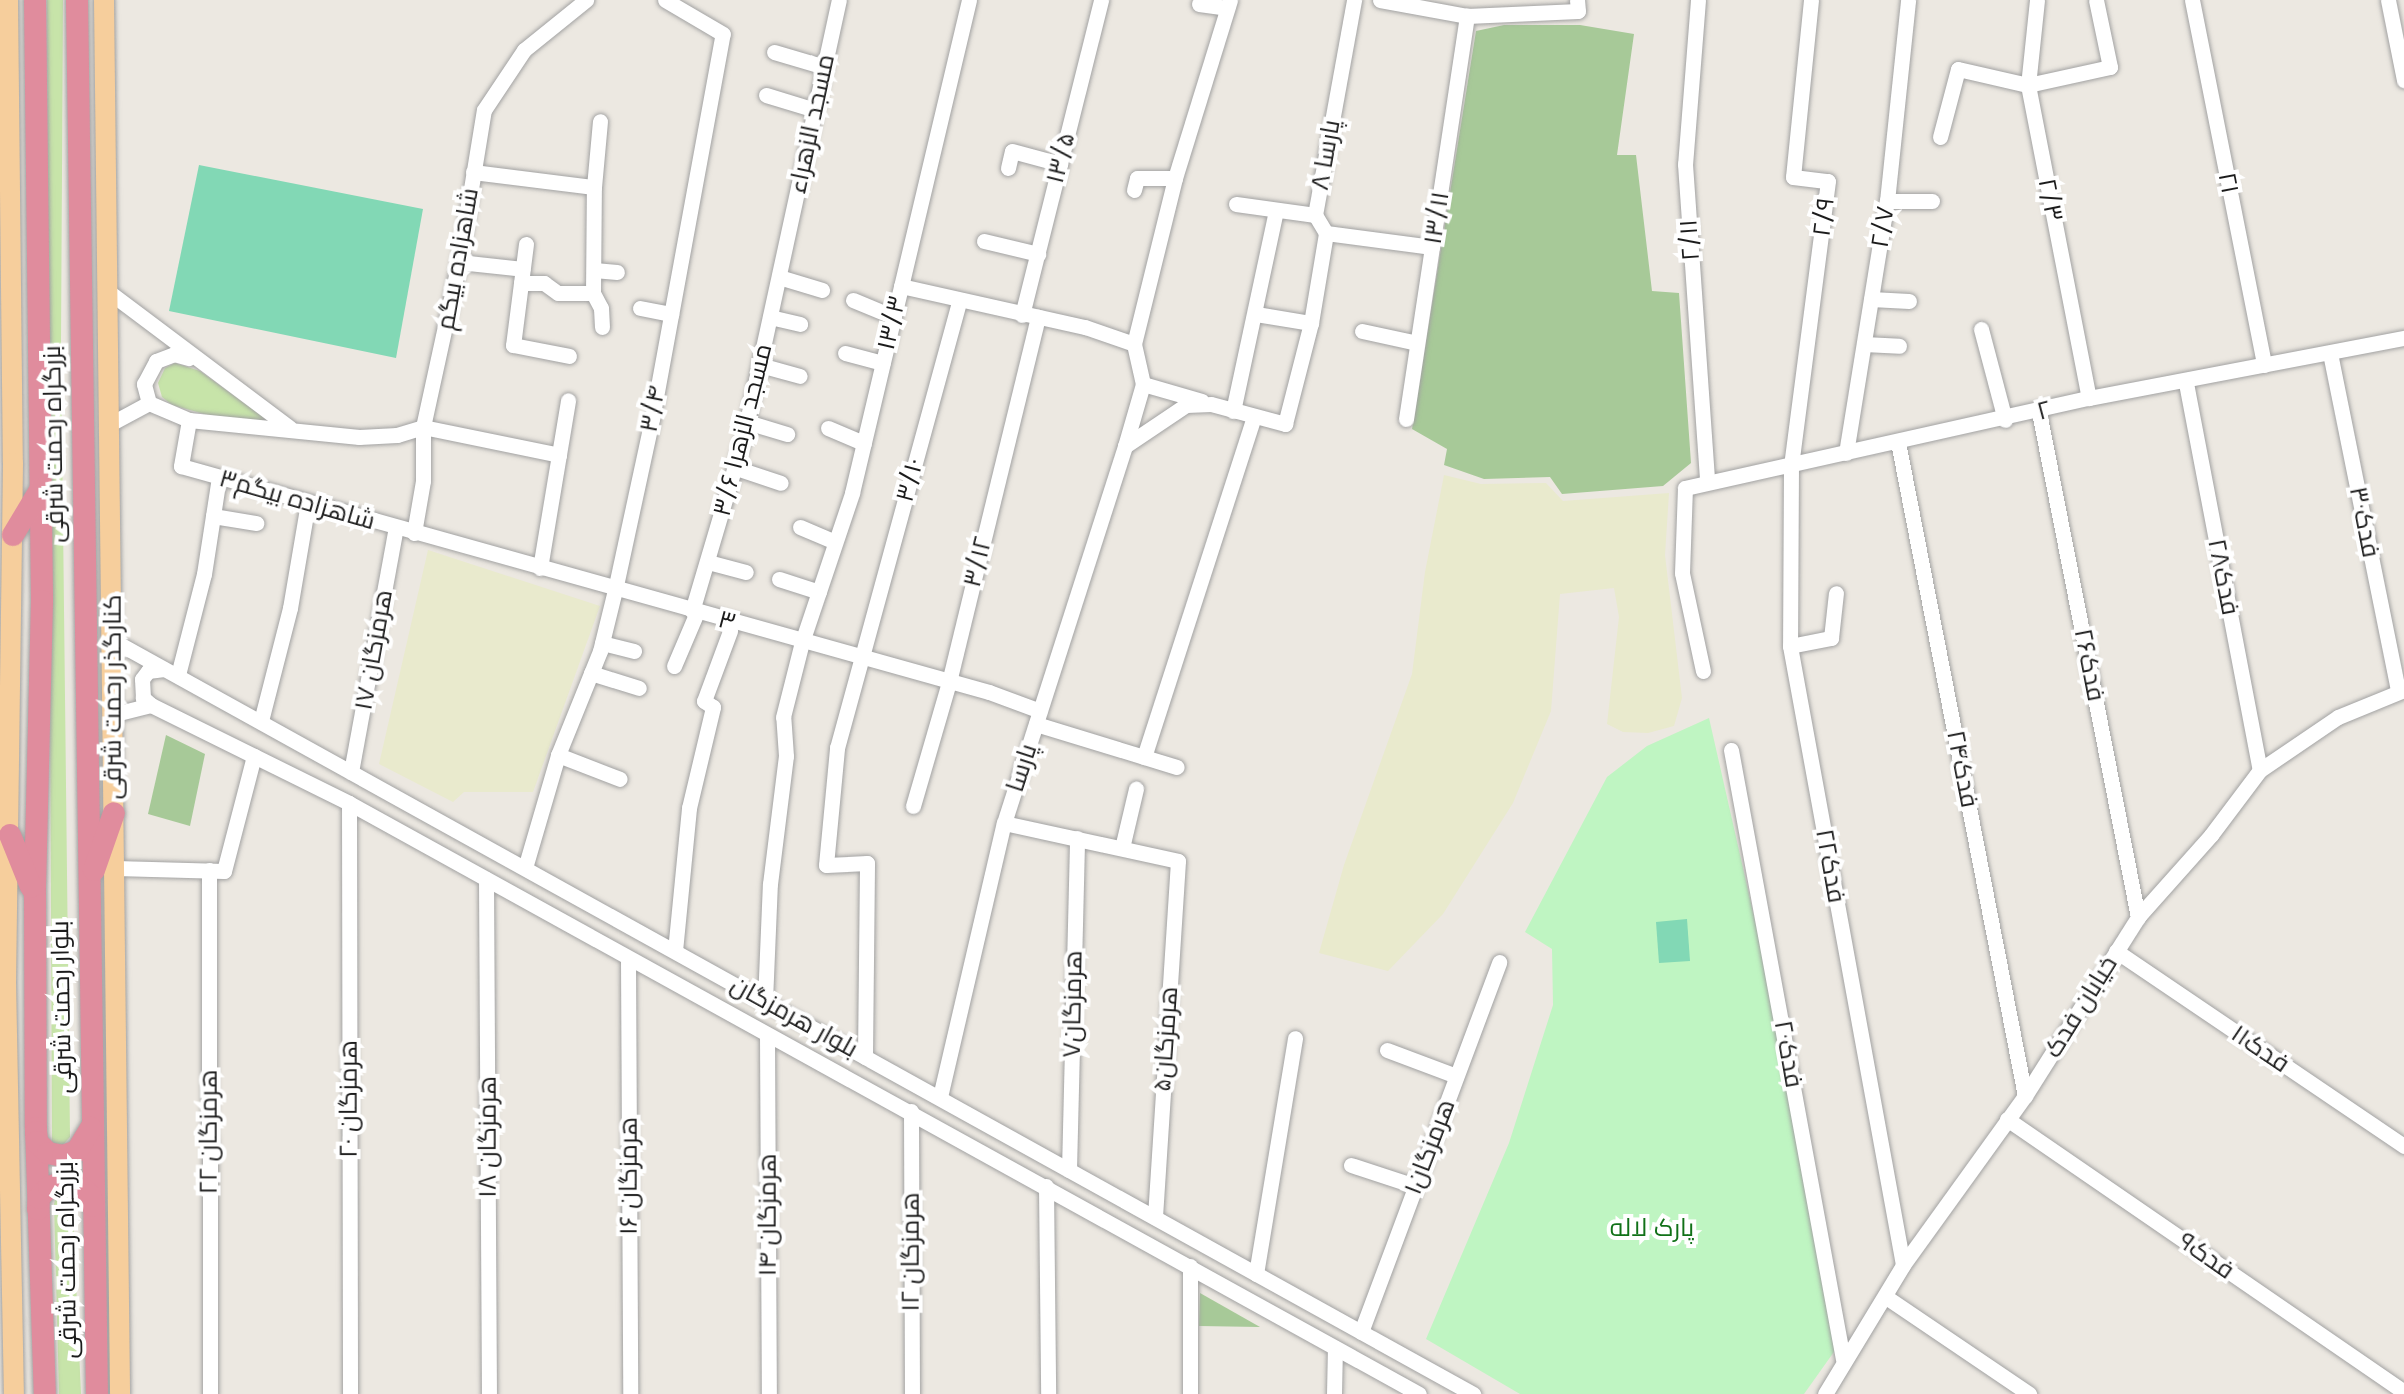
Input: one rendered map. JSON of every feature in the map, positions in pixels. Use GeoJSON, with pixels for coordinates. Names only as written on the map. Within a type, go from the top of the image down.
{"type":"FeatureCollection","features":[{"type":"Feature","properties":{"kind":"highway","name":"بزرگراه رحمت شرقی"},"geometry":{"type":"LineString","coordinates":[[35,0],[41,487],[36,1128],[45,1394]]}},
{"type":"Feature","properties":{"kind":"highway","name":"بزرگراه رحمت شرقی"},"geometry":{"type":"LineString","coordinates":[[77,0],[88,888]]}},
{"type":"Feature","properties":{"kind":"highway"},"geometry":{"type":"LineString","coordinates":[[13,535],[41,487]]}},
{"type":"Feature","properties":{"kind":"highway"},"geometry":{"type":"LineString","coordinates":[[88,888],[114,813]]}},
{"type":"Feature","properties":{"kind":"highway"},"geometry":{"type":"LineString","coordinates":[[10,835],[35,895]]}},
{"type":"Feature","properties":{"kind":"highway","name":"بلوار رحمت شرقی"},"geometry":{"type":"LineString","coordinates":[[88,888],[92,1125]]}},
{"type":"Feature","properties":{"kind":"highway","name":"بزرگراه رحمت شرقی"},"geometry":{"type":"LineString","coordinates":[[92,1125],[96,1394]]}},
{"type":"Feature","properties":{"kind":"highway"},"geometry":{"type":"LineString","coordinates":[[36,1128],[37,1142],[48,1152],[63,1156],[77,1151],[92,1125]]}},
{"type":"Feature","properties":{"kind":"highway"},"geometry":{"type":"LineString","coordinates":[[38,1213],[39,1198],[49,1187],[64,1182],[78,1185],[90,1195],[94,1210]]}},
{"type":"Feature","properties":{"kind":"main road","name":"کنارگذر رحمت شرقی"},"geometry":{"type":"LineString","coordinates":[[104,0],[120,1394]]}},
{"type":"Feature","properties":{"kind":"main road"},"geometry":{"type":"LineString","coordinates":[[5,10],[7,471],[13,535],[6,982],[14,1394]]}},
{"type":"Feature","properties":{"kind":"street","name":"شاهزاده بیگم"},"geometry":{"type":"LineString","coordinates":[[414,533],[423,481],[423,427],[459,262],[484,110],[524,50],[586,0]]}},
{"type":"Feature","properties":{"kind":"street","name":"۳/۴"},"geometry":{"type":"LineString","coordinates":[[525,868],[558,754],[602,642],[615,590],[723,34],[665,0]]}},
{"type":"Feature","properties":{"kind":"street","name":"مسجد الزهراء"},"geometry":{"type":"LineString","coordinates":[[785,247],[840,0]]}},
{"type":"Feature","properties":{"kind":"street","name":"۱۳/۳"},"geometry":{"type":"LineString","coordinates":[[766,1002],[770,884],[786,756],[783,716],[864,443],[968,0]]}},
{"type":"Feature","properties":{"kind":"street","name":"۱۳/۵"},"geometry":{"type":"LineString","coordinates":[[1030,316],[1038,254],[1101,0]]}},
{"type":"Feature","properties":{"kind":"street","name":"۸ پارسا"},"geometry":{"type":"LineString","coordinates":[[1326,233],[1315,216],[1354,0]]}},
{"type":"Feature","properties":{"kind":"street"},"geometry":{"type":"LineString","coordinates":[[1380,0],[1468,16],[1539,6],[1577,6]]}},
{"type":"Feature","properties":{"kind":"street","name":"۲/۱۱"},"geometry":{"type":"LineString","coordinates":[[1698,0],[1685,164],[1706,480]]}},
{"type":"Feature","properties":{"kind":"street","name":"۲/۹"},"geometry":{"type":"LineString","coordinates":[[1791,465],[1828,181],[1793,178],[1811,0]]}},
{"type":"Feature","properties":{"kind":"street","name":"۲/۷"},"geometry":{"type":"LineString","coordinates":[[1846,453],[1887,201],[1908,0]]}},
{"type":"Feature","properties":{"kind":"street","name":"۲/۳"},"geometry":{"type":"LineString","coordinates":[[2037,0],[2028,85],[2088,398]]}},
{"type":"Feature","properties":{"kind":"street"},"geometry":{"type":"LineString","coordinates":[[1940,137],[1958,69],[2028,85],[2110,67],[2096,0]]}},
{"type":"Feature","properties":{"kind":"street","name":"۲۱"},"geometry":{"type":"LineString","coordinates":[[2192,0],[2264,365]]}},
{"type":"Feature","properties":{"kind":"street"},"geometry":{"type":"LineString","coordinates":[[2388,0],[2399,34],[2404,80]]}},
{"type":"Feature","properties":{"kind":"street"},"geometry":{"type":"LineString","coordinates":[[901,286],[959,302],[1086,326],[1134,344],[1175,178],[1229,4],[1199,4]]}},
{"type":"Feature","properties":{"kind":"street","name":"۱۳/۱۱"},"geometry":{"type":"LineString","coordinates":[[1406,419],[1468,16]]}},
{"type":"Feature","properties":{"kind":"street"},"geometry":{"type":"LineString","coordinates":[[774,52],[825,68]]}},
{"type":"Feature","properties":{"kind":"street"},"geometry":{"type":"LineString","coordinates":[[766,95],[815,110]]}},
{"type":"Feature","properties":{"kind":"street"},"geometry":{"type":"LineString","coordinates":[[600,121],[594,187],[593,292],[601,308],[602,327]]}},
{"type":"Feature","properties":{"kind":"street"},"geometry":{"type":"LineString","coordinates":[[1008,168],[1012,151],[1060,164]]}},
{"type":"Feature","properties":{"kind":"street"},"geometry":{"type":"LineString","coordinates":[[473,172],[594,187]]}},
{"type":"Feature","properties":{"kind":"street"},"geometry":{"type":"LineString","coordinates":[[1134,190],[1137,178],[1175,178]]}},
{"type":"Feature","properties":{"kind":"street"},"geometry":{"type":"LineString","coordinates":[[1887,201],[1932,201]]}},
{"type":"Feature","properties":{"kind":"street"},"geometry":{"type":"LineString","coordinates":[[1236,204],[1315,216]]}},
{"type":"Feature","properties":{"kind":"street"},"geometry":{"type":"LineString","coordinates":[[1233,410],[1276,211]]}},
{"type":"Feature","properties":{"kind":"street"},"geometry":{"type":"LineString","coordinates":[[1143,384],[1285,424],[1312,323],[1326,233],[1432,247]]}},
{"type":"Feature","properties":{"kind":"street"},"geometry":{"type":"LineString","coordinates":[[984,241],[1038,254]]}},
{"type":"Feature","properties":{"kind":"street"},"geometry":{"type":"LineString","coordinates":[[526,244],[514,345],[569,356]]}},
{"type":"Feature","properties":{"kind":"street","name":"مسجد الزهرا ۳/۶"},"geometry":{"type":"LineString","coordinates":[[674,666],[695,612],[736,468],[785,247]]}},
{"type":"Feature","properties":{"kind":"street"},"geometry":{"type":"LineString","coordinates":[[459,262],[522,276],[558,292],[593,292]]}},
{"type":"Feature","properties":{"kind":"street"},"geometry":{"type":"LineString","coordinates":[[594,270],[617,272]]}},
{"type":"Feature","properties":{"kind":"street"},"geometry":{"type":"LineString","coordinates":[[779,277],[822,290]]}},
{"type":"Feature","properties":{"kind":"street"},"geometry":{"type":"LineString","coordinates":[[109,292],[293,430]]}},
{"type":"Feature","properties":{"kind":"street"},"geometry":{"type":"LineString","coordinates":[[1871,299],[1909,301]]}},
{"type":"Feature","properties":{"kind":"street"},"geometry":{"type":"LineString","coordinates":[[853,300],[894,318]]}},
{"type":"Feature","properties":{"kind":"street","name":"۳/۱۰"},"geometry":{"type":"LineString","coordinates":[[865,1056],[867,863],[826,865],[838,748],[959,302]]}},
{"type":"Feature","properties":{"kind":"street"},"geometry":{"type":"LineString","coordinates":[[640,308],[671,314]]}},
{"type":"Feature","properties":{"kind":"street"},"geometry":{"type":"LineString","coordinates":[[1256,314],[1312,323]]}},
{"type":"Feature","properties":{"kind":"street","name":"۳/۱۲"},"geometry":{"type":"LineString","coordinates":[[913,806],[949,682],[1030,316]]}},
{"type":"Feature","properties":{"kind":"street"},"geometry":{"type":"LineString","coordinates":[[770,317],[800,324]]}},
{"type":"Feature","properties":{"kind":"street"},"geometry":{"type":"LineString","coordinates":[[1981,329],[2005,420]]}},
{"type":"Feature","properties":{"kind":"street"},"geometry":{"type":"LineString","coordinates":[[1362,331],[1417,343]]}},
{"type":"Feature","properties":{"kind":"street","name":"۲"},"geometry":{"type":"LineString","coordinates":[[1703,671],[1682,573],[1685,488],[1706,480],[2005,420],[2088,398],[2186,383],[2404,338]]}},
{"type":"Feature","properties":{"kind":"street","name":"پارسا"},"geometry":{"type":"LineString","coordinates":[[940,1097],[1004,823],[1143,384],[1134,344]]}},
{"type":"Feature","properties":{"kind":"street"},"geometry":{"type":"LineString","coordinates":[[1864,344],[1900,346]]}},
{"type":"Feature","properties":{"kind":"street"},"geometry":{"type":"LineString","coordinates":[[845,353],[883,363]]}},
{"type":"Feature","properties":{"kind":"street","name":"فدک۳۰"},"geometry":{"type":"LineString","coordinates":[[2330,353],[2401,690]]}},
{"type":"Feature","properties":{"kind":"street"},"geometry":{"type":"LineString","coordinates":[[149,404],[144,384],[156,361],[174,354],[198,362]]}},
{"type":"Feature","properties":{"kind":"street"},"geometry":{"type":"LineString","coordinates":[[760,364],[800,376]]}},
{"type":"Feature","properties":{"kind":"street","name":"فدک۲۸"},"geometry":{"type":"LineString","coordinates":[[2186,383],[2260,770]]}},
{"type":"Feature","properties":{"kind":"street"},"geometry":{"type":"LineString","coordinates":[[540,568],[568,400]]}},
{"type":"Feature","properties":{"kind":"street"},"geometry":{"type":"LineString","coordinates":[[110,424],[149,404],[188,420],[359,436],[397,435],[423,427],[558,456]]}},
{"type":"Feature","properties":{"kind":"street"},"geometry":{"type":"LineString","coordinates":[[1124,446],[1186,405],[1211,404]]}},
{"type":"Feature","properties":{"kind":"street","name":"فدک۲۶"},"geometry":{"type":"LineString","coordinates":[[2040,412],[2138,917]]}},
{"type":"Feature","properties":{"kind":"street"},"geometry":{"type":"LineString","coordinates":[[1144,757],[1254,416]]}},
{"type":"Feature","properties":{"kind":"street","name":"۳شاهزاده بیگم"},"geometry":{"type":"LineString","coordinates":[[188,420],[181,466],[414,533]]}},
{"type":"Feature","properties":{"kind":"street"},"geometry":{"type":"LineString","coordinates":[[747,422],[786,434]]}},
{"type":"Feature","properties":{"kind":"street"},"geometry":{"type":"LineString","coordinates":[[828,428],[864,443]]}},
{"type":"Feature","properties":{"kind":"street","name":"فدک۲۴"},"geometry":{"type":"LineString","coordinates":[[1898,442],[2025,1096]]}},
{"type":"Feature","properties":{"kind":"street","name":"فدک۲۲"},"geometry":{"type":"LineString","coordinates":[[1791,465],[1790,646],[1904,1265]]}},
{"type":"Feature","properties":{"kind":"street"},"geometry":{"type":"LineString","coordinates":[[736,468],[781,483]]}},
{"type":"Feature","properties":{"kind":"street"},"geometry":{"type":"LineString","coordinates":[[115,714],[151,705],[140,689],[148,671],[173,673],[204,574],[220,477]]}},
{"type":"Feature","properties":{"kind":"street"},"geometry":{"type":"LineString","coordinates":[[260,721],[290,608],[308,503]]}},
{"type":"Feature","properties":{"kind":"street"},"geometry":{"type":"LineString","coordinates":[[213,516],[256,523]]}},
{"type":"Feature","properties":{"kind":"street"},"geometry":{"type":"LineString","coordinates":[[800,527],[836,542]]}},
{"type":"Feature","properties":{"kind":"street","name":"هرمزگان ۱۷"},"geometry":{"type":"LineString","coordinates":[[352,772],[396,528]]}},
{"type":"Feature","properties":{"kind":"street","name":"۳"},"geometry":{"type":"LineString","coordinates":[[414,533],[949,682],[1177,766]]}},
{"type":"Feature","properties":{"kind":"street"},"geometry":{"type":"LineString","coordinates":[[708,562],[746,572]]}},
{"type":"Feature","properties":{"kind":"street"},"geometry":{"type":"LineString","coordinates":[[778,578],[819,592]]}},
{"type":"Feature","properties":{"kind":"street"},"geometry":{"type":"LineString","coordinates":[[1790,646],[1831,638],[1836,593]]}},
{"type":"Feature","properties":{"kind":"street"},"geometry":{"type":"LineString","coordinates":[[675,951],[689,808],[713,707],[704,701],[730,631]]}},
{"type":"Feature","properties":{"kind":"street","name":"بلوار هرمزگان"},"geometry":{"type":"LineString","coordinates":[[114,641],[1473,1394]]}},
{"type":"Feature","properties":{"kind":"street"},"geometry":{"type":"LineString","coordinates":[[602,642],[634,651]]}},
{"type":"Feature","properties":{"kind":"street"},"geometry":{"type":"LineString","coordinates":[[591,673],[639,688]]}},
{"type":"Feature","properties":{"kind":"street"},"geometry":{"type":"LineString","coordinates":[[0,675],[13,696]]}},
{"type":"Feature","properties":{"kind":"street","name":"خیابان فدک"},"geometry":{"type":"LineString","coordinates":[[1825,1394],[1904,1265],[2025,1096],[2138,917],[2212,835],[2260,770],[2338,718],[2401,690]]}},
{"type":"Feature","properties":{"kind":"street","name":"بلوار هرمزگان"},"geometry":{"type":"LineString","coordinates":[[151,705],[349,803],[1419,1394]]}},
{"type":"Feature","properties":{"kind":"street","name":"فدک۲۰"},"geometry":{"type":"LineString","coordinates":[[1731,750],[1843,1359]]}},
{"type":"Feature","properties":{"kind":"street"},"geometry":{"type":"LineString","coordinates":[[558,754],[620,779]]}},
{"type":"Feature","properties":{"kind":"street","name":"هرمزگان ۲۲"},"geometry":{"type":"LineString","coordinates":[[210,1394],[216,871],[254,756]]}},
{"type":"Feature","properties":{"kind":"street"},"geometry":{"type":"LineString","coordinates":[[1004,823],[1122,848],[1136,788]]}},
{"type":"Feature","properties":{"kind":"street","name":"هرمزگان ۲۰"},"geometry":{"type":"LineString","coordinates":[[349,803],[350,1394]]}},
{"type":"Feature","properties":{"kind":"street","name":"هرمزگان۷"},"geometry":{"type":"LineString","coordinates":[[1069,1170],[1077,838]]}},
{"type":"Feature","properties":{"kind":"street","name":"هرمزگان۵"},"geometry":{"type":"LineString","coordinates":[[1122,848],[1178,861],[1155,1218]]}},
{"type":"Feature","properties":{"kind":"street"},"geometry":{"type":"LineString","coordinates":[[115,868],[216,871]]}},
{"type":"Feature","properties":{"kind":"street","name":"هرمزگان ۱۸"},"geometry":{"type":"LineString","coordinates":[[486,879],[489,1394]]}},
{"type":"Feature","properties":{"kind":"street","name":"فدک۱۱"},"geometry":{"type":"LineString","coordinates":[[2116,951],[2404,1146]]}},
{"type":"Feature","properties":{"kind":"street","name":"هرمزگان ۱۶"},"geometry":{"type":"LineString","coordinates":[[628,959],[630,1394]]}},
{"type":"Feature","properties":{"kind":"street","name":"هرمزگان۱"},"geometry":{"type":"LineString","coordinates":[[1361,1332],[1499,962]]}},
{"type":"Feature","properties":{"kind":"street","name":"هرمزگان ۱۴"},"geometry":{"type":"LineString","coordinates":[[768,1036],[769,1394]]}},
{"type":"Feature","properties":{"kind":"street"},"geometry":{"type":"LineString","coordinates":[[1256,1274],[1295,1038]]}},
{"type":"Feature","properties":{"kind":"street"},"geometry":{"type":"LineString","coordinates":[[1387,1050],[1456,1076]]}},
{"type":"Feature","properties":{"kind":"street","name":"هرمزگان ۱۲"},"geometry":{"type":"LineString","coordinates":[[911,1111],[912,1394]]}},
{"type":"Feature","properties":{"kind":"street","name":"فدک۹"},"geometry":{"type":"LineString","coordinates":[[2008,1119],[2404,1392]]}},
{"type":"Feature","properties":{"kind":"street"},"geometry":{"type":"LineString","coordinates":[[1352,1165],[1416,1186]]}},
{"type":"Feature","properties":{"kind":"street"},"geometry":{"type":"LineString","coordinates":[[1046,1186],[1048,1394]]}},
{"type":"Feature","properties":{"kind":"street"},"geometry":{"type":"LineString","coordinates":[[1190,1266],[1190,1394]]}},
{"type":"Feature","properties":{"kind":"street"},"geometry":{"type":"LineString","coordinates":[[1886,1297],[2030,1394]]}},
{"type":"Feature","properties":{"kind":"street"},"geometry":{"type":"LineString","coordinates":[[1334,1394],[1335,1348]]}},
{"type":"Feature","properties":{"kind":"green space"},"geometry":{"type":"Polygon","coordinates":[[[47,0],[63,0],[61,344],[70,1137],[62,1146],[52,1143],[47,0]]]}},
{"type":"Feature","properties":{"kind":"green space"},"geometry":{"type":"Polygon","coordinates":[[[1504,25],[1580,25],[1634,34],[1617,155],[1636,155],[1652,291],[1679,293],[1691,463],[1663,486],[1562,494],[1550,477],[1484,479],[1444,465],[1447,449],[1412,429],[1476,31],[1504,25]]]}},
{"type":"Feature","properties":{"kind":"green space"},"geometry":{"type":"Polygon","coordinates":[[[199,165],[423,209],[396,358],[169,311],[199,165]]]}},
{"type":"Feature","properties":{"kind":"green space"},"geometry":{"type":"Polygon","coordinates":[[[175,363],[200,371],[270,422],[215,417],[172,405],[162,397],[158,383],[165,368],[175,363]]]}},
{"type":"Feature","properties":{"kind":"green space"},"geometry":{"type":"Polygon","coordinates":[[[1444,475],[1481,484],[1546,483],[1563,501],[1669,493],[1665,555],[1682,698],[1674,726],[1648,733],[1623,732],[1607,724],[1619,617],[1614,588],[1560,594],[1551,711],[1513,803],[1443,914],[1388,971],[1319,953],[1344,865],[1412,674],[1425,572],[1444,475]]]}},
{"type":"Feature","properties":{"kind":"green space"},"geometry":{"type":"Polygon","coordinates":[[[428,550],[600,606],[533,792],[464,792],[453,802],[379,764],[428,550]]]}},
{"type":"Feature","properties":{"kind":"green space","name":"پارک لاله"},"geometry":{"type":"Polygon","coordinates":[[[1709,718],[1780,1031],[1841,1342],[1804,1394],[1520,1394],[1426,1339],[1509,1143],[1553,1005],[1552,949],[1525,932],[1607,777],[1647,746],[1709,718]]]}},
{"type":"Feature","properties":{"kind":"green space"},"geometry":{"type":"Polygon","coordinates":[[[166,735],[205,754],[190,826],[148,814],[166,735]]]}},
{"type":"Feature","properties":{"kind":"green space"},"geometry":{"type":"Polygon","coordinates":[[[1687,919],[1690,961],[1659,963],[1656,922],[1687,919]]]}},
{"type":"Feature","properties":{"kind":"green space"},"geometry":{"type":"Polygon","coordinates":[[[72,1192],[81,1394],[59,1394],[54,1204],[56,1195],[72,1192]]]}},
{"type":"Feature","properties":{"kind":"green space"},"geometry":{"type":"Polygon","coordinates":[[[1200,1293],[1260,1327],[1199,1326],[1200,1293]]]}}]}
